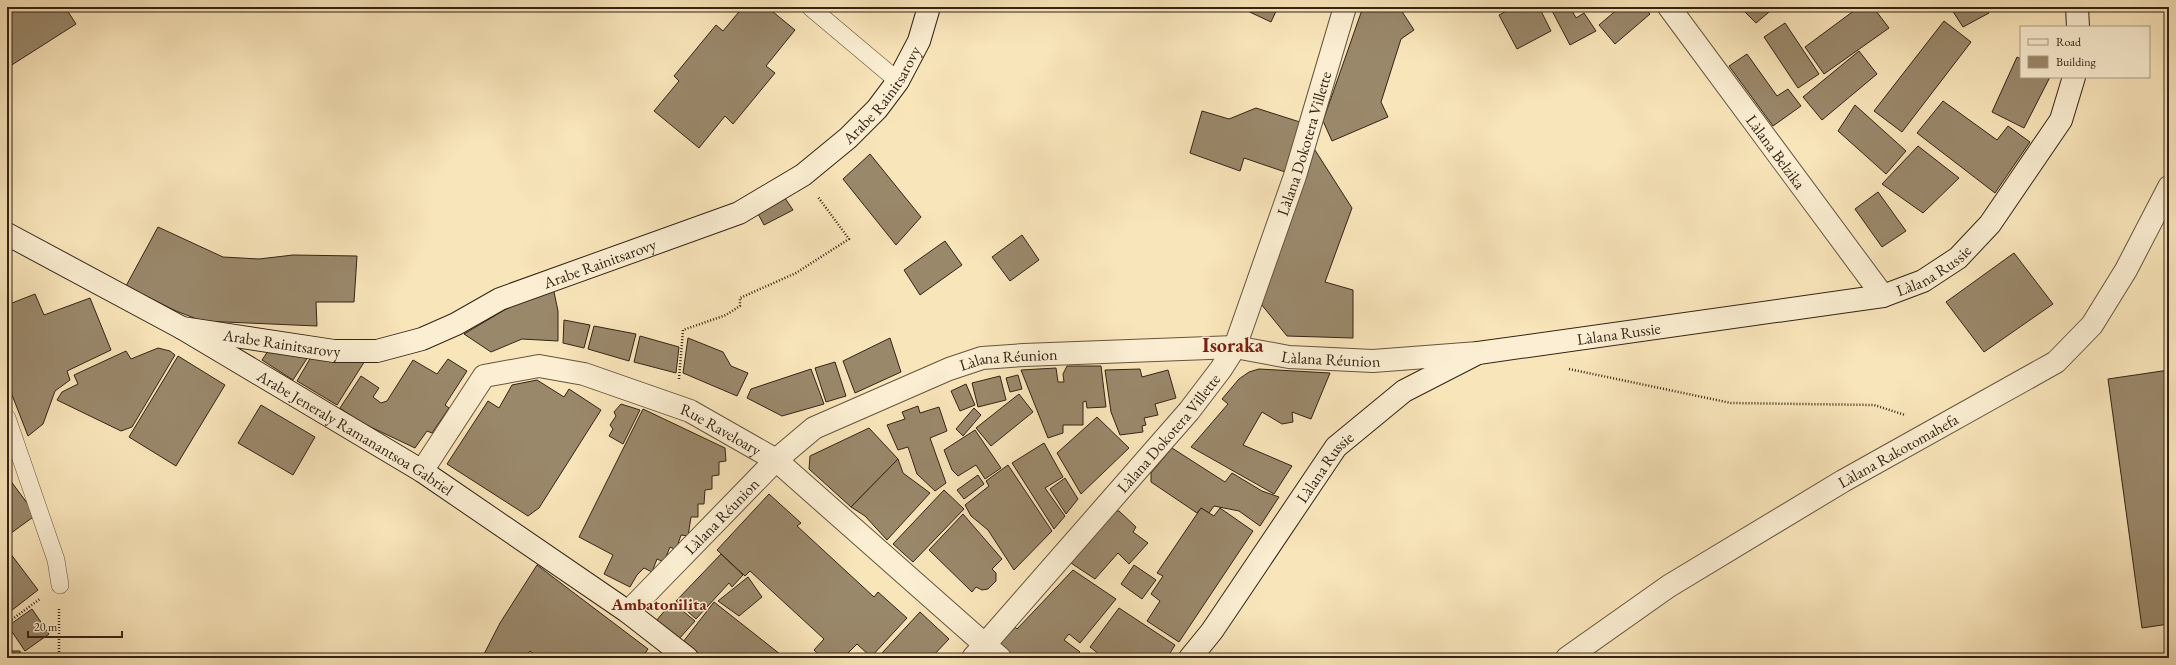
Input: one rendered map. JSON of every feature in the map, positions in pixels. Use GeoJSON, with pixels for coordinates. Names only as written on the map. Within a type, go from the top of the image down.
{"type":"FeatureCollection","features":[{"type":"Feature","properties":{"kind":"street","name":"Arabe Rainitsarovy"},"geometry":{"type":"LineString","coordinates":[[182,328],[334,351],[377,351],[422,338],[450,327],[500,299],[740,213],[803,175],[848,138],[877,109],[898,81],[919,41],[929,7]]}},
{"type":"Feature","properties":{"kind":"street","name":"Làlana Dokotera Villette"},"geometry":{"type":"LineString","coordinates":[[986,654],[1189,411],[1221,369],[1234,347],[1295,176],[1345,7]]}},
{"type":"Feature","properties":{"kind":"street","name":"Làlana Belzika"},"geometry":{"type":"LineString","coordinates":[[1669,7],[1883,296]]}},
{"type":"Feature","properties":{"kind":"street"},"geometry":{"type":"LineString","coordinates":[[2077,7],[2078,26]]}},
{"type":"Feature","properties":{"kind":"street","name":"Làlana Russie"},"geometry":{"type":"LineString","coordinates":[[1190,658],[1212,631],[1336,447],[1404,391],[1478,353],[1883,296],[1923,281],[1958,258],[1990,224],[2061,120],[2074,78]]}},
{"type":"Feature","properties":{"kind":"street","name":"Làlana Rakotomahefa"},"geometry":{"type":"LineString","coordinates":[[1567,658],[1669,586],[1843,481],[2056,362],[2092,325],[2126,270],[2169,187]]}},
{"type":"Feature","properties":{"kind":"street","name":"Arabe Jeneraly Ramanantsoa Gabriel"},"geometry":{"type":"LineString","coordinates":[[7,234],[182,328],[422,471],[628,612],[687,658]]}},
{"type":"Feature","properties":{"kind":"street","name":"Làlana Réunion"},"geometry":{"type":"LineString","coordinates":[[628,612],[776,460],[814,428],[949,369],[982,358],[1234,347],[1290,357],[1373,361],[1478,353]]}},
{"type":"Feature","properties":{"kind":"street","name":"Rue Raveloary"},"geometry":{"type":"LineString","coordinates":[[422,471],[484,376],[539,366],[584,374],[690,411],[776,460],[986,654]]}},
{"type":"Feature","properties":{"kind":"lane"},"geometry":{"type":"LineString","coordinates":[[810,7],[898,81]]}},
{"type":"Feature","properties":{"kind":"lane"},"geometry":{"type":"LineString","coordinates":[[7,418],[56,560],[60,585]]}},
{"type":"Feature","properties":{"kind":"path"},"geometry":{"type":"LineString","coordinates":[[677,407],[683,330],[726,315],[740,306],[740,298],[796,273],[849,239],[803,175]]}},
{"type":"Feature","properties":{"kind":"path"},"geometry":{"type":"LineString","coordinates":[[1563,368],[1731,403],[1874,405],[1921,420],[1932,431]]}},
{"type":"Feature","properties":{"kind":"path"},"geometry":{"type":"LineString","coordinates":[[7,623],[60,585]]}},
{"type":"Feature","properties":{"kind":"path"},"geometry":{"type":"LineString","coordinates":[[59,658],[60,585]]}},
{"type":"Feature","properties":{"kind":"building"},"geometry":{"type":"Polygon","coordinates":[[[7,7],[65,7],[76,24],[7,68],[7,7]]]}},
{"type":"Feature","properties":{"kind":"building"},"geometry":{"type":"Polygon","coordinates":[[[743,7],[767,7],[795,30],[766,66],[775,73],[733,124],[725,116],[699,148],[654,111],[679,81],[674,76],[716,25],[723,31],[743,7]]]}},
{"type":"Feature","properties":{"kind":"building"},"geometry":{"type":"Polygon","coordinates":[[[1239,7],[1278,7],[1271,22],[1239,7]]]}},
{"type":"Feature","properties":{"kind":"building"},"geometry":{"type":"Polygon","coordinates":[[[1363,7],[1399,7],[1414,30],[1401,39],[1381,102],[1388,117],[1332,141],[1323,121],[1363,7]]]}},
{"type":"Feature","properties":{"kind":"building"},"geometry":{"type":"Polygon","coordinates":[[[1514,7],[1539,7],[1551,31],[1517,49],[1499,15],[1514,7]]]}},
{"type":"Feature","properties":{"kind":"building"},"geometry":{"type":"Polygon","coordinates":[[[1550,7],[1570,7],[1576,18],[1584,13],[1596,31],[1570,45],[1550,7]]]}},
{"type":"Feature","properties":{"kind":"building"},"geometry":{"type":"Polygon","coordinates":[[[1620,7],[1644,7],[1650,14],[1615,44],[1599,25],[1620,7]]]}},
{"type":"Feature","properties":{"kind":"building"},"geometry":{"type":"Polygon","coordinates":[[[1740,7],[1775,7],[1756,23],[1740,7]]]}},
{"type":"Feature","properties":{"kind":"building"},"geometry":{"type":"Polygon","coordinates":[[[1859,7],[1873,7],[1889,28],[1824,74],[1805,47],[1859,7]]]}},
{"type":"Feature","properties":{"kind":"building"},"geometry":{"type":"Polygon","coordinates":[[[1950,7],[1985,7],[1989,13],[1963,27],[1950,7]]]}},
{"type":"Feature","properties":{"kind":"building"},"geometry":{"type":"Polygon","coordinates":[[[1944,21],[1971,42],[1902,132],[1874,111],[1944,21]]]}},
{"type":"Feature","properties":{"kind":"building"},"geometry":{"type":"Polygon","coordinates":[[[1785,23],[1819,74],[1798,88],[1764,37],[1785,23]]]}},
{"type":"Feature","properties":{"kind":"building"},"geometry":{"type":"Polygon","coordinates":[[[1859,51],[1877,74],[1822,120],[1803,97],[1859,51]]]}},
{"type":"Feature","properties":{"kind":"building"},"geometry":{"type":"Polygon","coordinates":[[[1747,54],[1777,96],[1788,89],[1801,106],[1773,126],[1729,66],[1747,54]]]}},
{"type":"Feature","properties":{"kind":"building"},"geometry":{"type":"Polygon","coordinates":[[[2017,57],[2020,58],[2020,78],[2049,78],[2024,128],[1992,112],[2017,57]]]}},
{"type":"Feature","properties":{"kind":"building"},"geometry":{"type":"Polygon","coordinates":[[[1943,101],[1997,140],[2008,126],[2030,142],[1995,193],[1917,133],[1943,101]]]}},
{"type":"Feature","properties":{"kind":"building"},"geometry":{"type":"Polygon","coordinates":[[[1855,105],[1906,151],[1886,174],[1838,131],[1855,105]]]}},
{"type":"Feature","properties":{"kind":"building"},"geometry":{"type":"Polygon","coordinates":[[[1256,108],[1303,123],[1288,173],[1244,158],[1240,171],[1190,153],[1202,111],[1229,119],[1256,108]]]}},
{"type":"Feature","properties":{"kind":"building"},"geometry":{"type":"Polygon","coordinates":[[[1918,146],[1959,178],[1923,213],[1882,184],[1918,146]]]}},
{"type":"Feature","properties":{"kind":"building"},"geometry":{"type":"Polygon","coordinates":[[[1313,147],[1352,208],[1325,282],[1353,290],[1353,338],[1287,336],[1261,304],[1313,147]]]}},
{"type":"Feature","properties":{"kind":"building"},"geometry":{"type":"Polygon","coordinates":[[[870,154],[921,217],[896,245],[843,179],[870,154]]]}},
{"type":"Feature","properties":{"kind":"building"},"geometry":{"type":"Polygon","coordinates":[[[1878,192],[1906,231],[1882,247],[1855,209],[1878,192]]]}},
{"type":"Feature","properties":{"kind":"building"},"geometry":{"type":"Polygon","coordinates":[[[783,195],[793,210],[764,225],[756,210],[783,195]]]}},
{"type":"Feature","properties":{"kind":"building"},"geometry":{"type":"Polygon","coordinates":[[[158,227],[223,257],[259,259],[293,255],[357,256],[354,302],[316,302],[317,326],[202,321],[176,311],[126,286],[158,227]]]}},
{"type":"Feature","properties":{"kind":"building"},"geometry":{"type":"Polygon","coordinates":[[[1022,235],[1039,260],[1010,281],[992,257],[1022,235]]]}},
{"type":"Feature","properties":{"kind":"building"},"geometry":{"type":"Polygon","coordinates":[[[945,241],[962,265],[920,295],[904,270],[945,241]]]}},
{"type":"Feature","properties":{"kind":"building"},"geometry":{"type":"Polygon","coordinates":[[[2014,253],[2053,304],[1984,352],[1946,302],[2014,253]]]}},
{"type":"Feature","properties":{"kind":"building"},"geometry":{"type":"Polygon","coordinates":[[[553,287],[558,311],[558,341],[522,339],[491,352],[464,334],[511,306],[553,287]]]}},
{"type":"Feature","properties":{"kind":"building"},"geometry":{"type":"Polygon","coordinates":[[[35,294],[44,315],[90,298],[111,350],[67,371],[70,380],[55,391],[43,424],[28,436],[7,382],[7,305],[35,294]]]}},
{"type":"Feature","properties":{"kind":"building"},"geometry":{"type":"Polygon","coordinates":[[[564,320],[590,325],[584,348],[563,343],[564,320]]]}},
{"type":"Feature","properties":{"kind":"building"},"geometry":{"type":"Polygon","coordinates":[[[594,326],[636,334],[629,361],[588,349],[594,326]]]}},
{"type":"Feature","properties":{"kind":"building"},"geometry":{"type":"Polygon","coordinates":[[[640,336],[679,347],[676,373],[634,362],[640,336]]]}},
{"type":"Feature","properties":{"kind":"building"},"geometry":{"type":"Polygon","coordinates":[[[688,338],[723,352],[731,366],[748,373],[737,396],[683,373],[688,338]]]}},
{"type":"Feature","properties":{"kind":"building"},"geometry":{"type":"Polygon","coordinates":[[[890,338],[901,372],[855,393],[843,361],[890,338]]]}},
{"type":"Feature","properties":{"kind":"building"},"geometry":{"type":"Polygon","coordinates":[[[158,348],[170,351],[175,355],[132,427],[121,431],[57,400],[62,392],[78,384],[74,375],[126,351],[131,359],[158,348]]]}},
{"type":"Feature","properties":{"kind":"building"},"geometry":{"type":"Polygon","coordinates":[[[270,348],[308,357],[293,380],[262,360],[270,348]]]}},
{"type":"Feature","properties":{"kind":"building"},"geometry":{"type":"Polygon","coordinates":[[[178,356],[225,385],[176,466],[129,437],[178,356]]]}},
{"type":"Feature","properties":{"kind":"building"},"geometry":{"type":"Polygon","coordinates":[[[368,356],[337,405],[297,381],[311,357],[368,356]]]}},
{"type":"Feature","properties":{"kind":"building"},"geometry":{"type":"Polygon","coordinates":[[[448,359],[467,371],[445,405],[449,408],[432,433],[427,431],[415,448],[360,422],[340,408],[361,376],[379,388],[373,397],[381,403],[387,401],[413,360],[437,374],[448,359]]]}},
{"type":"Feature","properties":{"kind":"building"},"geometry":{"type":"Polygon","coordinates":[[[835,362],[846,396],[826,402],[815,368],[835,362]]]}},
{"type":"Feature","properties":{"kind":"building"},"geometry":{"type":"Polygon","coordinates":[[[1067,366],[1101,366],[1106,407],[1087,408],[1086,401],[1083,402],[1083,425],[1063,425],[1063,433],[1048,438],[1021,370],[1056,368],[1058,382],[1064,382],[1063,374],[1067,366]]]}},
{"type":"Feature","properties":{"kind":"building"},"geometry":{"type":"Polygon","coordinates":[[[811,369],[824,404],[782,416],[747,398],[751,389],[811,369]]]}},
{"type":"Feature","properties":{"kind":"building"},"geometry":{"type":"Polygon","coordinates":[[[1140,369],[1142,377],[1168,370],[1176,398],[1155,404],[1158,415],[1144,418],[1146,425],[1142,426],[1143,432],[1120,435],[1111,412],[1105,370],[1140,369]]]}},
{"type":"Feature","properties":{"kind":"building"},"geometry":{"type":"Polygon","coordinates":[[[1259,369],[1330,373],[1311,419],[1292,412],[1293,422],[1282,424],[1262,412],[1243,445],[1292,466],[1274,494],[1191,447],[1228,404],[1222,399],[1239,379],[1249,372],[1259,369]]]}},
{"type":"Feature","properties":{"kind":"building"},"geometry":{"type":"Polygon","coordinates":[[[2169,370],[2169,624],[2142,628],[2108,379],[2169,370]]]}},
{"type":"Feature","properties":{"kind":"building"},"geometry":{"type":"Polygon","coordinates":[[[1018,375],[1022,389],[1010,392],[1006,378],[1018,375]]]}},
{"type":"Feature","properties":{"kind":"building"},"geometry":{"type":"Polygon","coordinates":[[[1000,376],[1006,400],[978,407],[972,383],[1000,376]]]}},
{"type":"Feature","properties":{"kind":"building"},"geometry":{"type":"Polygon","coordinates":[[[537,380],[564,397],[569,389],[601,410],[539,508],[528,516],[447,464],[488,401],[499,408],[512,385],[537,380]]]}},
{"type":"Feature","properties":{"kind":"building"},"geometry":{"type":"Polygon","coordinates":[[[966,384],[975,405],[960,411],[951,391],[966,384]]]}},
{"type":"Feature","properties":{"kind":"building"},"geometry":{"type":"Polygon","coordinates":[[[1019,394],[1033,412],[991,446],[976,428],[1019,394]]]}},
{"type":"Feature","properties":{"kind":"building"},"geometry":{"type":"Polygon","coordinates":[[[621,404],[640,410],[623,444],[609,436],[613,429],[610,425],[616,416],[614,412],[621,404]]]}},
{"type":"Feature","properties":{"kind":"building"},"geometry":{"type":"Polygon","coordinates":[[[261,405],[315,437],[293,475],[238,443],[261,405]]]}},
{"type":"Feature","properties":{"kind":"building"},"geometry":{"type":"Polygon","coordinates":[[[918,406],[920,413],[939,407],[947,431],[930,438],[946,483],[935,491],[917,474],[908,447],[898,450],[887,425],[905,419],[902,412],[918,406]]]}},
{"type":"Feature","properties":{"kind":"building"},"geometry":{"type":"Polygon","coordinates":[[[974,408],[981,415],[963,436],[956,429],[974,408]]]}},
{"type":"Feature","properties":{"kind":"building"},"geometry":{"type":"Polygon","coordinates":[[[643,409],[725,448],[726,461],[719,462],[719,475],[712,476],[712,489],[705,490],[704,504],[698,504],[698,517],[691,517],[688,536],[681,535],[676,550],[670,547],[664,562],[657,559],[652,572],[644,568],[637,575],[630,587],[604,574],[613,555],[579,537],[643,409]]]}},
{"type":"Feature","properties":{"kind":"building"},"geometry":{"type":"Polygon","coordinates":[[[1097,417],[1129,448],[1081,494],[1057,453],[1097,417]]]}},
{"type":"Feature","properties":{"kind":"building"},"geometry":{"type":"Polygon","coordinates":[[[869,428],[898,459],[851,507],[809,469],[810,456],[869,428]]]}},
{"type":"Feature","properties":{"kind":"building"},"geometry":{"type":"Polygon","coordinates":[[[975,430],[1001,468],[985,479],[976,465],[958,476],[952,470],[944,450],[975,430]]]}},
{"type":"Feature","properties":{"kind":"building"},"geometry":{"type":"Polygon","coordinates":[[[1044,443],[1063,477],[1045,488],[1065,516],[1054,529],[1012,463],[1044,443]]]}},
{"type":"Feature","properties":{"kind":"building"},"geometry":{"type":"Polygon","coordinates":[[[1172,448],[1225,482],[1232,473],[1262,491],[1279,497],[1260,526],[1239,511],[1214,506],[1209,513],[1201,508],[1197,513],[1151,482],[1151,473],[1172,448]]]}},
{"type":"Feature","properties":{"kind":"building"},"geometry":{"type":"Polygon","coordinates":[[[898,459],[903,473],[930,493],[887,540],[865,516],[851,507],[898,459]]]}},
{"type":"Feature","properties":{"kind":"building"},"geometry":{"type":"Polygon","coordinates":[[[1008,465],[1052,531],[1014,570],[988,530],[971,516],[965,505],[989,486],[986,481],[1008,465]]]}},
{"type":"Feature","properties":{"kind":"building"},"geometry":{"type":"Polygon","coordinates":[[[978,475],[984,484],[964,499],[957,490],[978,475]]]}},
{"type":"Feature","properties":{"kind":"building"},"geometry":{"type":"Polygon","coordinates":[[[7,476],[36,515],[7,536],[7,476]]]}},
{"type":"Feature","properties":{"kind":"building"},"geometry":{"type":"Polygon","coordinates":[[[1065,478],[1078,499],[1066,514],[1050,489],[1065,478]]]}},
{"type":"Feature","properties":{"kind":"building"},"geometry":{"type":"Polygon","coordinates":[[[944,490],[964,509],[913,562],[893,544],[944,490]]]}},
{"type":"Feature","properties":{"kind":"building"},"geometry":{"type":"Polygon","coordinates":[[[769,494],[801,523],[797,526],[874,597],[878,592],[907,618],[871,657],[857,644],[843,658],[822,658],[814,650],[824,639],[750,571],[745,576],[717,550],[769,494]]]}},
{"type":"Feature","properties":{"kind":"building"},"geometry":{"type":"Polygon","coordinates":[[[1201,508],[1214,516],[1220,508],[1253,531],[1179,642],[1147,621],[1160,601],[1151,594],[1163,576],[1157,573],[1201,508]]]}},
{"type":"Feature","properties":{"kind":"building"},"geometry":{"type":"Polygon","coordinates":[[[1111,511],[1119,511],[1136,527],[1133,532],[1148,543],[1129,564],[1118,553],[1095,579],[1068,561],[1111,511]]]}},
{"type":"Feature","properties":{"kind":"building"},"geometry":{"type":"Polygon","coordinates":[[[963,514],[1002,559],[992,569],[996,573],[996,581],[988,589],[982,590],[976,587],[972,592],[929,550],[963,514]]]}},
{"type":"Feature","properties":{"kind":"building"},"geometry":{"type":"Polygon","coordinates":[[[7,549],[38,590],[7,614],[7,549]]]}},
{"type":"Feature","properties":{"kind":"building"},"geometry":{"type":"Polygon","coordinates":[[[721,554],[743,575],[732,587],[729,583],[696,619],[676,601],[721,554]]]}},
{"type":"Feature","properties":{"kind":"building"},"geometry":{"type":"Polygon","coordinates":[[[537,565],[648,649],[642,658],[538,658],[530,651],[525,658],[482,658],[500,623],[537,565]]]}},
{"type":"Feature","properties":{"kind":"building"},"geometry":{"type":"Polygon","coordinates":[[[1134,565],[1156,580],[1142,599],[1121,584],[1134,565]]]}},
{"type":"Feature","properties":{"kind":"building"},"geometry":{"type":"Polygon","coordinates":[[[1073,570],[1116,599],[1080,643],[1069,634],[1064,640],[1080,652],[1075,658],[1012,658],[997,644],[1014,626],[1017,629],[1073,570]]]}},
{"type":"Feature","properties":{"kind":"building"},"geometry":{"type":"Polygon","coordinates":[[[748,577],[762,597],[739,616],[718,601],[748,577]]]}},
{"type":"Feature","properties":{"kind":"building"},"geometry":{"type":"Polygon","coordinates":[[[672,602],[695,621],[678,640],[656,621],[672,602]]]}},
{"type":"Feature","properties":{"kind":"building"},"geometry":{"type":"Polygon","coordinates":[[[714,602],[785,658],[705,658],[683,642],[714,602]]]}},
{"type":"Feature","properties":{"kind":"building"},"geometry":{"type":"Polygon","coordinates":[[[1119,608],[1175,645],[1167,658],[1104,658],[1090,647],[1119,608]]]}},
{"type":"Feature","properties":{"kind":"building"},"geometry":{"type":"Polygon","coordinates":[[[32,609],[49,634],[25,651],[8,626],[32,609]]]}},
{"type":"Feature","properties":{"kind":"building"},"geometry":{"type":"Polygon","coordinates":[[[920,612],[949,639],[931,658],[888,658],[882,653],[920,612]]]}},
{"type":"Feature","properties":{"kind":"building"},"geometry":{"type":"Polygon","coordinates":[[[7,651],[20,651],[21,658],[7,658],[7,651]]]}},
{"type":"Feature","properties":{"kind":"building"},"geometry":{"type":"Polygon","coordinates":[[[1091,653],[1097,658],[1086,658],[1091,653]]]}},
{"type":"Feature","properties":{"kind":"district","name":"Isoraka"},"geometry":{"type":"Point","coordinates":[1233,345]}},
{"type":"Feature","properties":{"kind":"district","name":"Ambatonilita"},"geometry":{"type":"Point","coordinates":[659,604]}}]}
